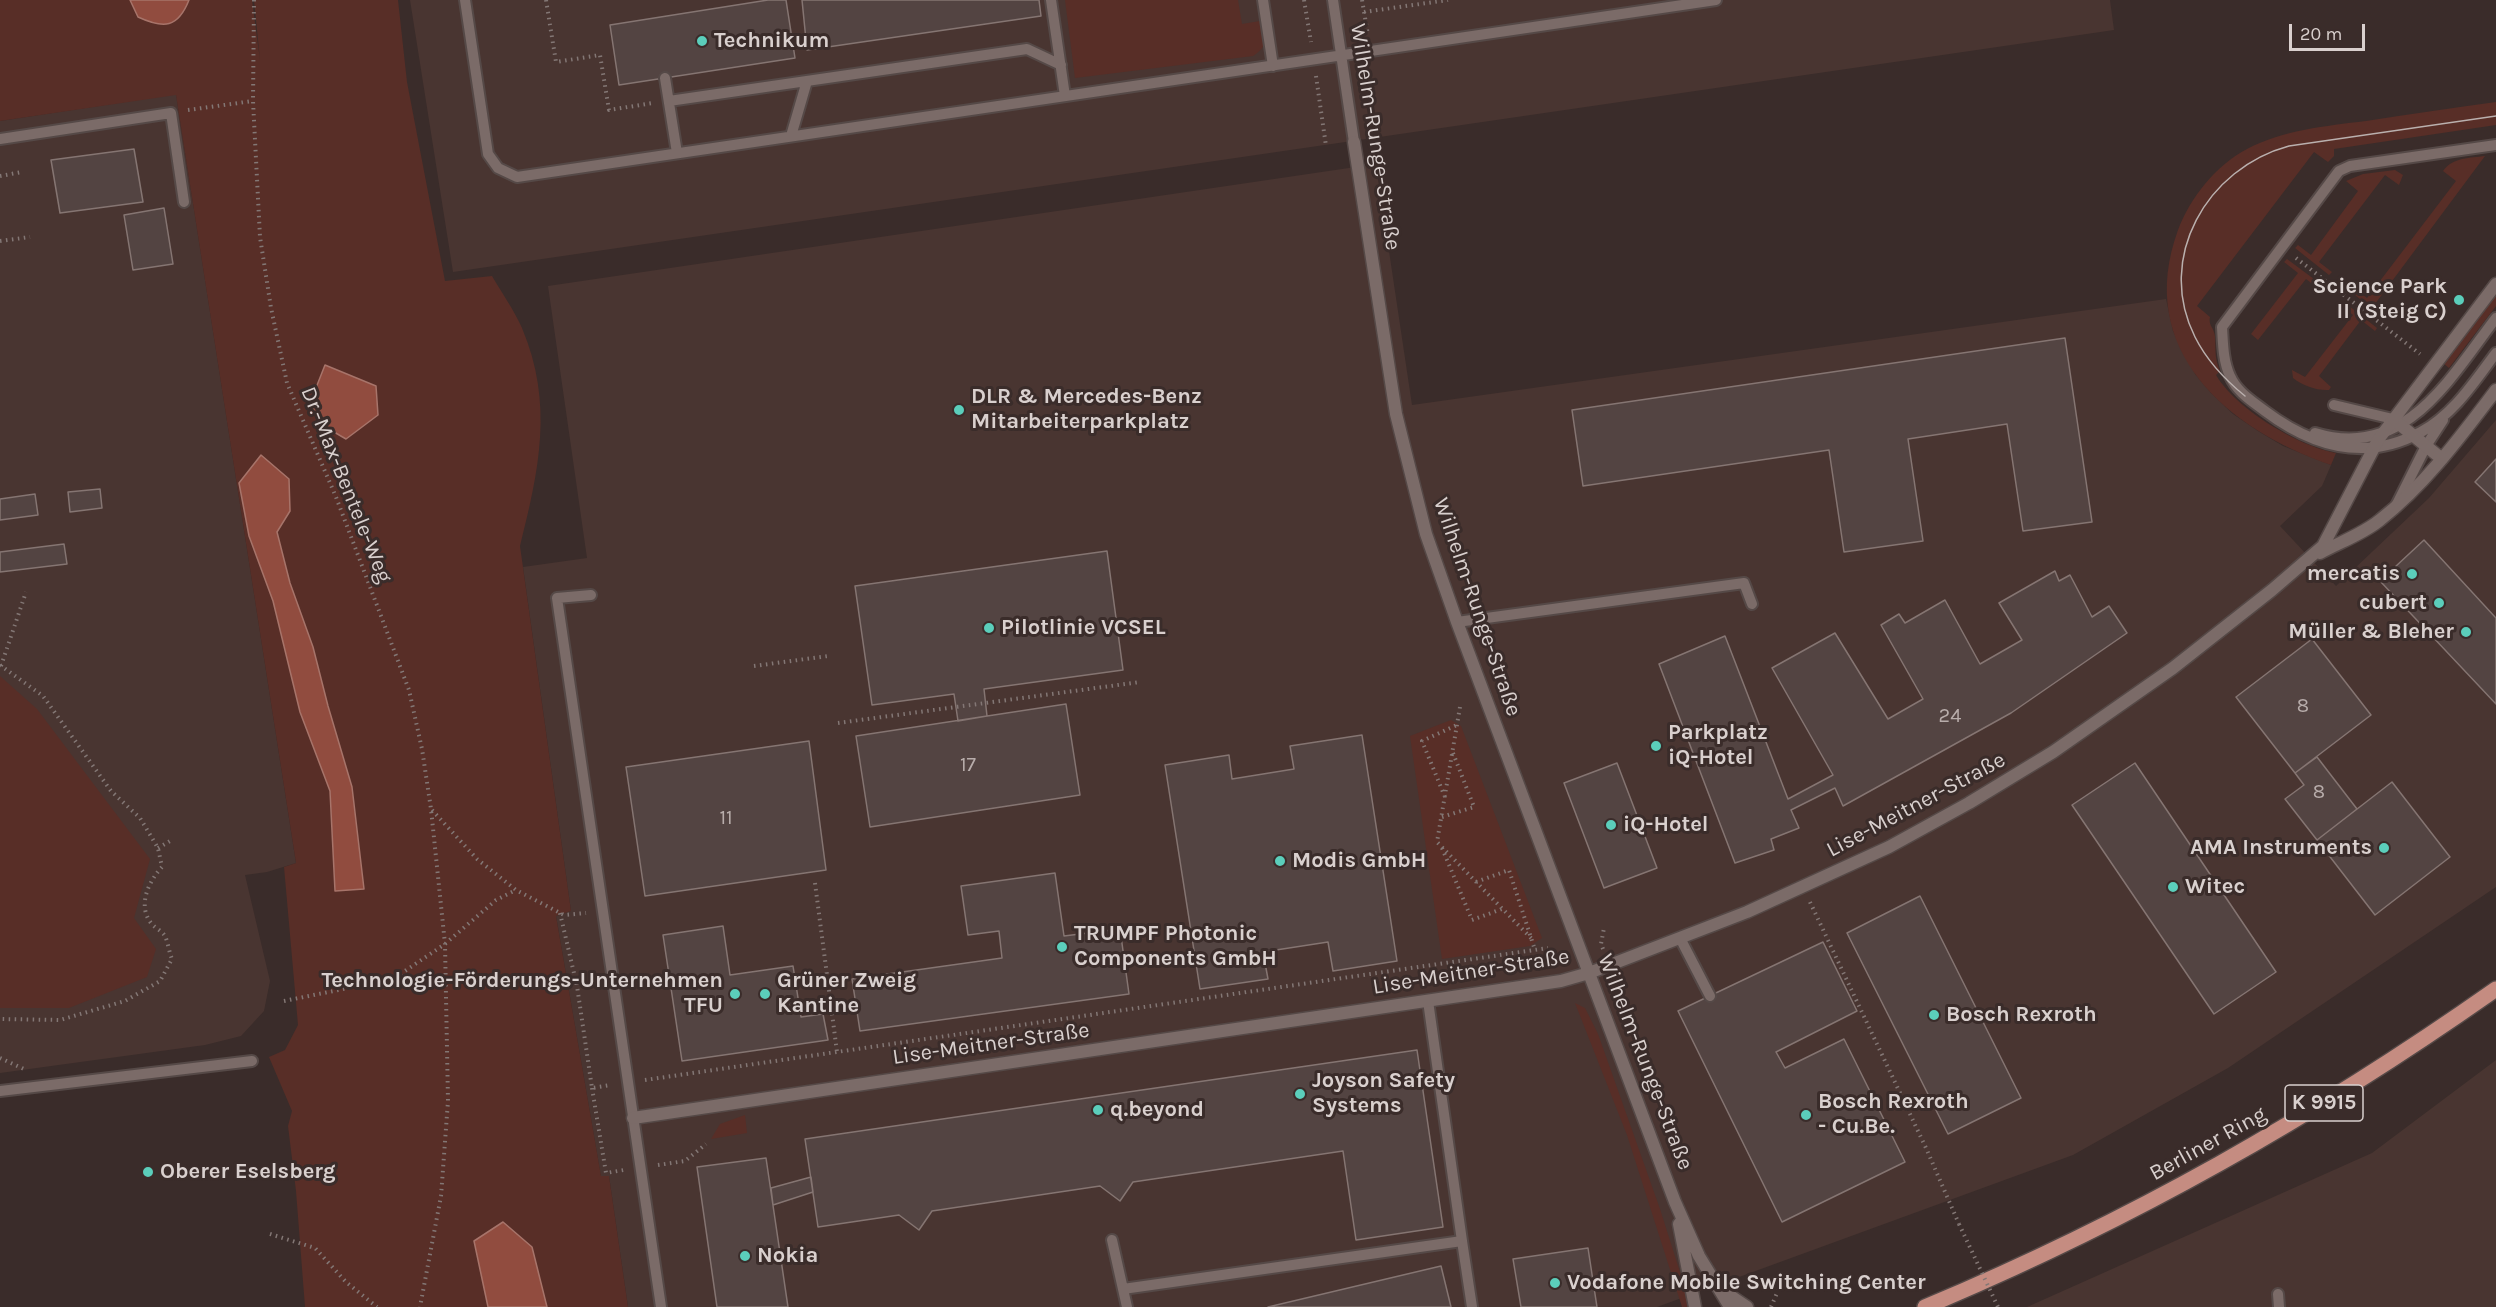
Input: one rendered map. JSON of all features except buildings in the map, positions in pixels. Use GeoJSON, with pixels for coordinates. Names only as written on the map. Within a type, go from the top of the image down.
{"type":"FeatureCollection","features":[{"type":"Feature","properties":{"kind":"main road","name":"Berliner Ring"},"geometry":{"type":"LineString","coordinates":[[1925,1307],[2074,1241],[2249,1149],[2413,1047],[2496,990]]}},
{"type":"Feature","properties":{"kind":"street","name":"Wilhelm-Runge-Straße"},"geometry":{"type":"LineString","coordinates":[[1354,142],[1396,414],[1426,534],[1675,1202],[1699,1256],[1730,1307]]}},
{"type":"Feature","properties":{"kind":"street","name":"Lise-Meitner-Straße"},"geometry":{"type":"LineString","coordinates":[[2314,556],[2335,527],[2374,447],[2384,432],[2397,422],[2496,284]]}},
{"type":"Feature","properties":{"kind":"street","name":"Lise-Meitner-Straße"},"geometry":{"type":"LineString","coordinates":[[633,1118],[1552,983],[1589,973],[1680,938],[1804,887],[1910,836],[2053,752],[2187,658],[2314,556],[2372,526],[2396,507],[2442,459],[2496,390]]}},
{"type":"Feature","properties":{"kind":"street"},"geometry":{"type":"LineString","coordinates":[[2397,422],[2442,459]]}},
{"type":"Feature","properties":{"kind":"street","name":"Wilhelm-Runge-Straße"},"geometry":{"type":"LineString","coordinates":[[1675,1202],[1695,1307]]}},
{"type":"Feature","properties":{"kind":"street","name":"Wilhelm-Runge-Straße"},"geometry":{"type":"LineString","coordinates":[[1715,1284],[1747,1307]]}},
{"type":"Feature","properties":{"kind":"lane"},"geometry":{"type":"LineString","coordinates":[[465,0],[488,153],[498,168],[517,177],[1716,0]]}},
{"type":"Feature","properties":{"kind":"lane"},"geometry":{"type":"LineString","coordinates":[[1051,0],[1065,96]]}},
{"type":"Feature","properties":{"kind":"lane"},"geometry":{"type":"LineString","coordinates":[[1263,0],[1273,66]]}},
{"type":"Feature","properties":{"kind":"lane","name":"Wilhelm-Runge-Straße"},"geometry":{"type":"LineString","coordinates":[[1333,0],[1354,142]]}},
{"type":"Feature","properties":{"kind":"lane"},"geometry":{"type":"LineString","coordinates":[[669,101],[1027,49],[1061,65]]}},
{"type":"Feature","properties":{"kind":"lane"},"geometry":{"type":"LineString","coordinates":[[665,78],[677,153]]}},
{"type":"Feature","properties":{"kind":"lane"},"geometry":{"type":"LineString","coordinates":[[791,136],[807,81]]}},
{"type":"Feature","properties":{"kind":"lane"},"geometry":{"type":"LineString","coordinates":[[0,140],[171,113],[184,202]]}},
{"type":"Feature","properties":{"kind":"lane"},"geometry":{"type":"LineString","coordinates":[[2461,398],[2437,422],[2413,436],[2391,444],[2374,447],[2338,447],[2314,440],[2294,431],[2240,391],[2226,366],[2222,327],[2335,175],[2344,168],[2496,145]]}},
{"type":"Feature","properties":{"kind":"lane"},"geometry":{"type":"LineString","coordinates":[[2334,405],[2397,422],[2427,406],[2496,318]]}},
{"type":"Feature","properties":{"kind":"lane"},"geometry":{"type":"LineString","coordinates":[[2396,507],[2426,446],[2496,353]]}},
{"type":"Feature","properties":{"kind":"lane"},"geometry":{"type":"LineString","coordinates":[[2261,408],[2294,426],[2327,436],[2360,438],[2384,432]]}},
{"type":"Feature","properties":{"kind":"lane"},"geometry":{"type":"LineString","coordinates":[[1457,622],[1744,583],[1752,604]]}},
{"type":"Feature","properties":{"kind":"lane"},"geometry":{"type":"LineString","coordinates":[[591,595],[557,598],[661,1307]]}},
{"type":"Feature","properties":{"kind":"lane"},"geometry":{"type":"LineString","coordinates":[[1680,938],[1710,996]]}},
{"type":"Feature","properties":{"kind":"lane"},"geometry":{"type":"LineString","coordinates":[[1428,1001],[1472,1307]]}},
{"type":"Feature","properties":{"kind":"lane"},"geometry":{"type":"LineString","coordinates":[[0,1090],[252,1061]]}},
{"type":"Feature","properties":{"kind":"lane"},"geometry":{"type":"LineString","coordinates":[[1112,1240],[1127,1307]]}},
{"type":"Feature","properties":{"kind":"lane"},"geometry":{"type":"LineString","coordinates":[[1123,1289],[1462,1241]]}},
{"type":"Feature","properties":{"kind":"lane"},"geometry":{"type":"LineString","coordinates":[[2278,1294],[2279,1307]]}},
{"type":"Feature","properties":{"kind":"path","name":"Dr.-Max-Bentele-Weg"},"geometry":{"type":"LineString","coordinates":[[254,0],[253,101],[260,237],[287,383],[336,497],[409,690],[422,749],[431,809],[445,944],[448,1101],[441,1196],[420,1307]]}},
{"type":"Feature","properties":{"kind":"path"},"geometry":{"type":"LineString","coordinates":[[546,0],[556,62],[600,55],[609,110],[669,101]]}},
{"type":"Feature","properties":{"kind":"path"},"geometry":{"type":"LineString","coordinates":[[1304,0],[1326,146]]}},
{"type":"Feature","properties":{"kind":"path"},"geometry":{"type":"LineString","coordinates":[[1362,0],[1370,51]]}},
{"type":"Feature","properties":{"kind":"path"},"geometry":{"type":"LineString","coordinates":[[1364,12],[1448,0]]}},
{"type":"Feature","properties":{"kind":"path"},"geometry":{"type":"LineString","coordinates":[[171,113],[253,101]]}},
{"type":"Feature","properties":{"kind":"path"},"geometry":{"type":"LineString","coordinates":[[0,176],[22,172]]}},
{"type":"Feature","properties":{"kind":"path"},"geometry":{"type":"LineString","coordinates":[[0,241],[30,237]]}},
{"type":"Feature","properties":{"kind":"path"},"geometry":{"type":"LineString","coordinates":[[2281,246],[2422,355]]}},
{"type":"Feature","properties":{"kind":"path"},"geometry":{"type":"LineString","coordinates":[[0,1019],[60,1020],[125,1001],[160,981],[171,959],[165,935],[151,924],[146,915],[145,898],[151,879],[162,867],[158,848],[140,818],[111,790],[43,696],[0,665],[26,592]]}},
{"type":"Feature","properties":{"kind":"path"},"geometry":{"type":"LineString","coordinates":[[754,666],[828,656]]}},
{"type":"Feature","properties":{"kind":"path"},"geometry":{"type":"LineString","coordinates":[[838,723],[1140,682]]}},
{"type":"Feature","properties":{"kind":"path"},"geometry":{"type":"LineString","coordinates":[[1460,707],[1437,842],[1532,939]]}},
{"type":"Feature","properties":{"kind":"path"},"geometry":{"type":"LineString","coordinates":[[1445,798],[1422,741],[1457,725]]}},
{"type":"Feature","properties":{"kind":"path"},"geometry":{"type":"LineString","coordinates":[[1442,818],[1474,807],[1453,752]]}},
{"type":"Feature","properties":{"kind":"path"},"geometry":{"type":"LineString","coordinates":[[431,809],[477,859],[516,890],[560,914],[603,912]]}},
{"type":"Feature","properties":{"kind":"path"},"geometry":{"type":"LineString","coordinates":[[158,848],[170,841]]}},
{"type":"Feature","properties":{"kind":"path"},"geometry":{"type":"LineString","coordinates":[[1441,846],[1472,920],[1502,909]]}},
{"type":"Feature","properties":{"kind":"path"},"geometry":{"type":"LineString","coordinates":[[1476,882],[1509,870],[1535,950]]}},
{"type":"Feature","properties":{"kind":"path"},"geometry":{"type":"LineString","coordinates":[[815,882],[837,1052]]}},
{"type":"Feature","properties":{"kind":"path"},"geometry":{"type":"LineString","coordinates":[[1804,887],[1998,1307]]}},
{"type":"Feature","properties":{"kind":"path"},"geometry":{"type":"LineString","coordinates":[[284,1001],[393,979],[445,944],[496,900],[516,890]]}},
{"type":"Feature","properties":{"kind":"path"},"geometry":{"type":"LineString","coordinates":[[560,914],[577,986],[606,1173]]}},
{"type":"Feature","properties":{"kind":"path"},"geometry":{"type":"LineString","coordinates":[[1601,944],[1604,928]]}},
{"type":"Feature","properties":{"kind":"path"},"geometry":{"type":"LineString","coordinates":[[592,1088],[1548,948]]}},
{"type":"Feature","properties":{"kind":"path"},"geometry":{"type":"LineString","coordinates":[[270,1234],[315,1248],[346,1282],[377,1307]]}},
{"type":"Feature","properties":{"kind":"path"},"geometry":{"type":"LineString","coordinates":[[1771,1307],[1780,1286]]}},
{"type":"Feature","properties":{"kind":"shaded area"},"geometry":{"type":"Polygon","coordinates":[[[0,0],[252,0],[260,60],[254,0],[398,0],[407,82],[445,281],[492,276],[522,328],[538,383],[540,437],[533,491],[520,546],[571,911],[556,916],[601,1176],[609,1176],[628,1307],[305,1307],[296,1191],[288,1126],[292,1111],[269,1057],[285,1050],[298,1025],[284,867],[296,863],[176,95],[0,121],[0,0]],[[290,511],[249,536],[273,601],[300,712],[330,791],[335,891],[364,889],[352,787],[313,647],[290,583],[277,532],[290,511]]]}},
{"type":"Feature","properties":{"kind":"shaded area"},"geometry":{"type":"Polygon","coordinates":[[[130,0],[189,0],[175,21],[163,24],[138,17],[130,0]]]}},
{"type":"Feature","properties":{"kind":"shaded area"},"geometry":{"type":"Polygon","coordinates":[[[410,0],[2110,0],[2114,30],[453,272],[410,0]]]}},
{"type":"Feature","properties":{"kind":"shaded area"},"geometry":{"type":"Polygon","coordinates":[[[1065,0],[1238,0],[1242,24],[1266,20],[1265,41],[1262,49],[1253,56],[1075,78],[1065,0]]]}},
{"type":"Feature","properties":{"kind":"shaded area"},"geometry":{"type":"Polygon","coordinates":[[[176,94],[296,863],[267,872],[245,875],[270,981],[264,1011],[241,1036],[205,1045],[0,1073],[0,121],[176,94]]]}},
{"type":"Feature","properties":{"kind":"shaded area"},"geometry":{"type":"Polygon","coordinates":[[[2496,102],[2496,125],[2334,149],[2334,156],[2328,162],[2314,152],[2197,306],[2210,317],[2220,371],[2216,375],[2225,388],[2238,401],[2269,424],[2304,443],[2336,453],[2331,465],[2257,430],[2225,406],[2199,379],[2180,348],[2169,312],[2168,273],[2178,230],[2189,206],[2205,184],[2236,156],[2275,137],[2320,127],[2496,102]]]}},
{"type":"Feature","properties":{"kind":"shaded area"},"geometry":{"type":"Polygon","coordinates":[[[2485,156],[2375,304],[2387,314],[2384,318],[2350,291],[2353,287],[2367,298],[2456,181],[2443,171],[2447,166],[2462,159],[2485,156]]]}},
{"type":"Feature","properties":{"kind":"shaded area"},"geometry":{"type":"Polygon","coordinates":[[[1376,164],[1412,405],[2166,299],[2173,331],[2195,374],[2211,393],[2233,414],[2283,446],[2331,465],[2322,486],[2280,526],[2336,586],[2429,498],[2496,420],[2496,887],[2228,1068],[2073,1155],[1657,1307],[628,1307],[609,1176],[601,1177],[556,916],[571,911],[523,567],[587,558],[548,286],[1376,164]]]}},
{"type":"Feature","properties":{"kind":"shaded area"},"geometry":{"type":"Polygon","coordinates":[[[2395,170],[2403,175],[2399,185],[2385,175],[2319,262],[2332,272],[2329,275],[2295,248],[2298,245],[2311,255],[2358,191],[2346,181],[2363,174],[2395,170]]]}},
{"type":"Feature","properties":{"kind":"shaded area"},"geometry":{"type":"Polygon","coordinates":[[[2287,259],[2322,285],[2319,289],[2306,279],[2258,340],[2251,334],[2298,273],[2284,262],[2287,259]]]}},
{"type":"Feature","properties":{"kind":"shaded area"},"geometry":{"type":"Polygon","coordinates":[[[2496,293],[2496,306],[2449,368],[2443,363],[2496,293]]]}},
{"type":"Feature","properties":{"kind":"shaded area"},"geometry":{"type":"Polygon","coordinates":[[[2344,302],[2377,328],[2375,331],[2361,320],[2319,376],[2331,387],[2329,390],[2301,383],[2293,378],[2292,370],[2305,377],[2353,315],[2341,305],[2344,302]]]}},
{"type":"Feature","properties":{"kind":"shaded area"},"geometry":{"type":"Polygon","coordinates":[[[325,365],[376,386],[378,415],[346,439],[322,425],[310,403],[325,365]]]}},
{"type":"Feature","properties":{"kind":"shaded area"},"geometry":{"type":"Polygon","coordinates":[[[261,455],[289,479],[290,511],[277,532],[290,583],[313,647],[352,787],[364,889],[335,891],[330,791],[300,712],[273,601],[249,536],[239,483],[261,455]]]}},
{"type":"Feature","properties":{"kind":"shaded area"},"geometry":{"type":"Polygon","coordinates":[[[0,676],[37,709],[150,859],[134,918],[156,949],[147,977],[69,1008],[0,1008],[0,676]]]}},
{"type":"Feature","properties":{"kind":"shaded area"},"geometry":{"type":"Polygon","coordinates":[[[1451,720],[1461,726],[1542,938],[1530,946],[1442,959],[1410,736],[1451,720]]]}},
{"type":"Feature","properties":{"kind":"shaded area"},"geometry":{"type":"Polygon","coordinates":[[[1575,1003],[1585,1008],[1598,1034],[1660,1209],[1691,1307],[1682,1307],[1627,1135],[1575,1003]]]}},
{"type":"Feature","properties":{"kind":"shaded area"},"geometry":{"type":"Polygon","coordinates":[[[2496,1060],[2496,1307],[2027,1307],[2372,1153],[2496,1060]]]}},
{"type":"Feature","properties":{"kind":"shaded area"},"geometry":{"type":"Polygon","coordinates":[[[745,1115],[747,1133],[711,1139],[720,1124],[745,1115]]]}},
{"type":"Feature","properties":{"kind":"shaded area"},"geometry":{"type":"Polygon","coordinates":[[[503,1222],[532,1247],[547,1307],[488,1307],[474,1241],[503,1222]]]}},
{"type":"Feature","properties":{"kind":"tram line"},"geometry":{"type":"LineString","coordinates":[[2245,396],[2223,376],[2205,354],[2195,337],[2184,307],[2181,277],[2186,248],[2196,220],[2213,195],[2234,174],[2260,157],[2289,146],[2496,116]]}},
{"type":"Feature","properties":{"kind":"place","name":"Technikum"},"geometry":{"type":"Point","coordinates":[702,41]}},
{"type":"Feature","properties":{"kind":"place","name":"Science Park II (Steig C)"},"geometry":{"type":"Point","coordinates":[2459,300]}},
{"type":"Feature","properties":{"kind":"place","name":"DLR & Mercedes-Benz Mitarbeiterparkplatz"},"geometry":{"type":"Point","coordinates":[959,410]}},
{"type":"Feature","properties":{"kind":"place","name":"mercatis"},"geometry":{"type":"Point","coordinates":[2412,574]}},
{"type":"Feature","properties":{"kind":"place","name":"cubert"},"geometry":{"type":"Point","coordinates":[2439,603]}},
{"type":"Feature","properties":{"kind":"place","name":"Pilotlinie VCSEL"},"geometry":{"type":"Point","coordinates":[989,628]}},
{"type":"Feature","properties":{"kind":"place","name":"Müller & Bleher"},"geometry":{"type":"Point","coordinates":[2466,632]}},
{"type":"Feature","properties":{"kind":"place","name":"Parkplatz iQ-Hotel"},"geometry":{"type":"Point","coordinates":[1656,746]}},
{"type":"Feature","properties":{"kind":"place","name":"iQ-Hotel"},"geometry":{"type":"Point","coordinates":[1611,825]}},
{"type":"Feature","properties":{"kind":"place","name":"AMA Instruments"},"geometry":{"type":"Point","coordinates":[2384,848]}},
{"type":"Feature","properties":{"kind":"place","name":"Modis GmbH"},"geometry":{"type":"Point","coordinates":[1280,861]}},
{"type":"Feature","properties":{"kind":"place","name":"Witec"},"geometry":{"type":"Point","coordinates":[2173,887]}},
{"type":"Feature","properties":{"kind":"place","name":"TRUMPF Photonic Components GmbH"},"geometry":{"type":"Point","coordinates":[1062,947]}},
{"type":"Feature","properties":{"kind":"place","name":"Technologie-Förderungs-Unternehmen TFU"},"geometry":{"type":"Point","coordinates":[735,994]}},
{"type":"Feature","properties":{"kind":"place","name":"Grüner Zweig Kantine"},"geometry":{"type":"Point","coordinates":[765,994]}},
{"type":"Feature","properties":{"kind":"place","name":"Bosch Rexroth"},"geometry":{"type":"Point","coordinates":[1934,1015]}},
{"type":"Feature","properties":{"kind":"place","name":"Joyson Safety Systems"},"geometry":{"type":"Point","coordinates":[1300,1094]}},
{"type":"Feature","properties":{"kind":"place","name":"q.beyond"},"geometry":{"type":"Point","coordinates":[1098,1110]}},
{"type":"Feature","properties":{"kind":"place","name":"Bosch Rexroth - Cu.Be."},"geometry":{"type":"Point","coordinates":[1806,1115]}},
{"type":"Feature","properties":{"kind":"place","name":"Oberer Eselsberg"},"geometry":{"type":"Point","coordinates":[148,1172]}},
{"type":"Feature","properties":{"kind":"place","name":"Nokia"},"geometry":{"type":"Point","coordinates":[745,1256]}},
{"type":"Feature","properties":{"kind":"place","name":"Vodafone Mobile Switching Center"},"geometry":{"type":"Point","coordinates":[1555,1283]}}]}
